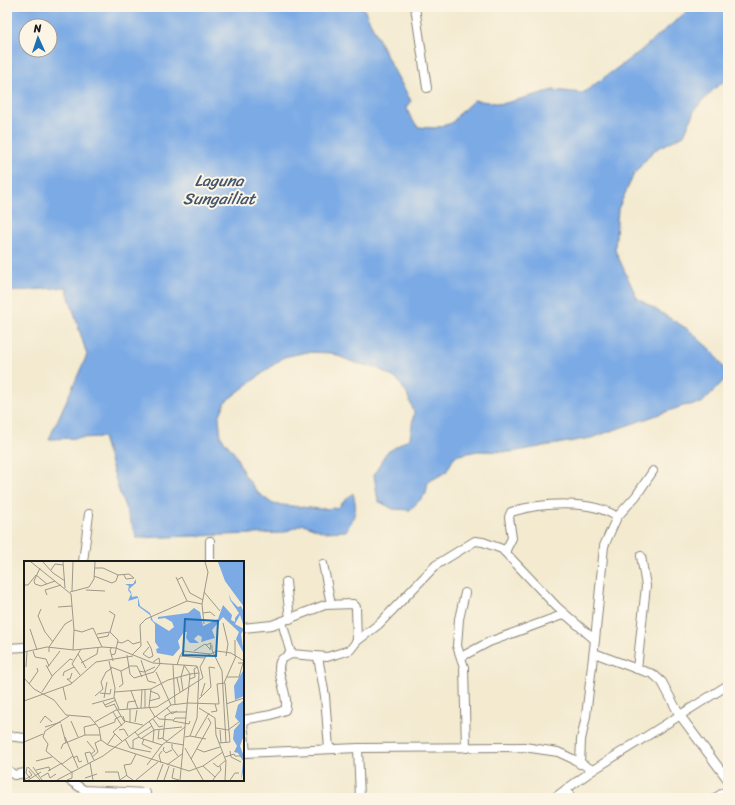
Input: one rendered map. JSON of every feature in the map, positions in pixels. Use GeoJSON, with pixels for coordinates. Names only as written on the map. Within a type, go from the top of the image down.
{"type":"FeatureCollection","features":[{"type":"Feature","properties":{"kind":"street"},"geometry":{"type":"LineString","coordinates":[[415,7],[427,88]]}},
{"type":"Feature","properties":{"kind":"street"},"geometry":{"type":"LineString","coordinates":[[580,764],[581,740],[586,716],[594,653],[604,546],[617,517],[636,496],[653,471]]}},
{"type":"Feature","properties":{"kind":"street"},"geometry":{"type":"LineString","coordinates":[[504,551],[512,538],[509,517],[511,512],[571,504],[589,506],[617,517]]}},
{"type":"Feature","properties":{"kind":"street"},"geometry":{"type":"LineString","coordinates":[[83,561],[89,514]]}},
{"type":"Feature","properties":{"kind":"street"},"geometry":{"type":"LineString","coordinates":[[210,541],[210,561]]}},
{"type":"Feature","properties":{"kind":"street"},"geometry":{"type":"LineString","coordinates":[[244,721],[271,715],[285,710],[286,699],[279,667],[280,660],[291,654],[318,657],[337,655],[350,650],[357,641],[379,624],[436,565],[475,541],[484,542],[504,551],[565,614],[595,640]]}},
{"type":"Feature","properties":{"kind":"street"},"geometry":{"type":"LineString","coordinates":[[637,669],[646,586],[641,556]]}},
{"type":"Feature","properties":{"kind":"street"},"geometry":{"type":"LineString","coordinates":[[323,564],[331,604]]}},
{"type":"Feature","properties":{"kind":"street"},"geometry":{"type":"LineString","coordinates":[[286,582],[286,620],[291,654]]}},
{"type":"Feature","properties":{"kind":"street"},"geometry":{"type":"LineString","coordinates":[[466,592],[459,619],[456,646],[464,667],[466,748]]}},
{"type":"Feature","properties":{"kind":"street"},"geometry":{"type":"LineString","coordinates":[[244,628],[262,627],[286,620],[318,607],[331,604],[355,605],[357,641]]}},
{"type":"Feature","properties":{"kind":"street"},"geometry":{"type":"LineString","coordinates":[[461,657],[478,647],[512,632],[565,614]]}},
{"type":"Feature","properties":{"kind":"street"},"geometry":{"type":"LineString","coordinates":[[7,648],[24,647]]}},
{"type":"Feature","properties":{"kind":"street"},"geometry":{"type":"LineString","coordinates":[[594,653],[654,674],[662,682],[680,714],[728,780]]}},
{"type":"Feature","properties":{"kind":"street"},"geometry":{"type":"LineString","coordinates":[[318,657],[325,696],[329,749]]}},
{"type":"Feature","properties":{"kind":"street"},"geometry":{"type":"LineString","coordinates":[[554,798],[593,770],[728,685]]}},
{"type":"Feature","properties":{"kind":"street"},"geometry":{"type":"LineString","coordinates":[[7,736],[24,738]]}},
{"type":"Feature","properties":{"kind":"street"},"geometry":{"type":"LineString","coordinates":[[244,737],[245,753],[358,748],[524,747],[558,752],[593,770]]}},
{"type":"Feature","properties":{"kind":"street"},"geometry":{"type":"LineString","coordinates":[[358,748],[360,798]]}},
{"type":"Feature","properties":{"kind":"street"},"geometry":{"type":"LineString","coordinates":[[7,769],[14,774],[24,773]]}},
{"type":"Feature","properties":{"kind":"street"},"geometry":{"type":"LineString","coordinates":[[70,781],[84,790],[146,793]]}},
{"type":"Feature","properties":{"kind":"street"},"geometry":{"type":"LineString","coordinates":[[566,790],[570,798]]}},
{"type":"Feature","properties":{"kind":"street"},"geometry":{"type":"LineString","coordinates":[[715,798],[728,790]]}},
{"type":"Feature","properties":{"kind":"water","name":"Laguna Sungailiat"},"geometry":{"type":"Polygon","coordinates":[[[7,7],[363,7],[389,61],[411,101],[406,107],[411,118],[418,127],[435,128],[452,123],[474,100],[502,104],[553,90],[583,93],[639,52],[692,7],[728,7],[728,78],[715,88],[695,109],[684,135],[653,151],[634,174],[618,209],[615,250],[637,298],[689,330],[715,354],[728,376],[702,403],[683,406],[591,438],[511,452],[477,451],[455,456],[446,472],[428,482],[426,494],[410,510],[393,509],[378,501],[374,475],[386,453],[410,438],[414,412],[407,394],[398,380],[377,368],[355,363],[331,353],[307,352],[284,357],[226,401],[219,417],[221,437],[235,454],[244,474],[258,493],[273,504],[320,509],[337,508],[353,493],[355,513],[346,531],[324,532],[303,524],[282,533],[137,538],[120,494],[103,437],[49,439],[87,355],[66,287],[7,292],[7,7]]]}}]}
